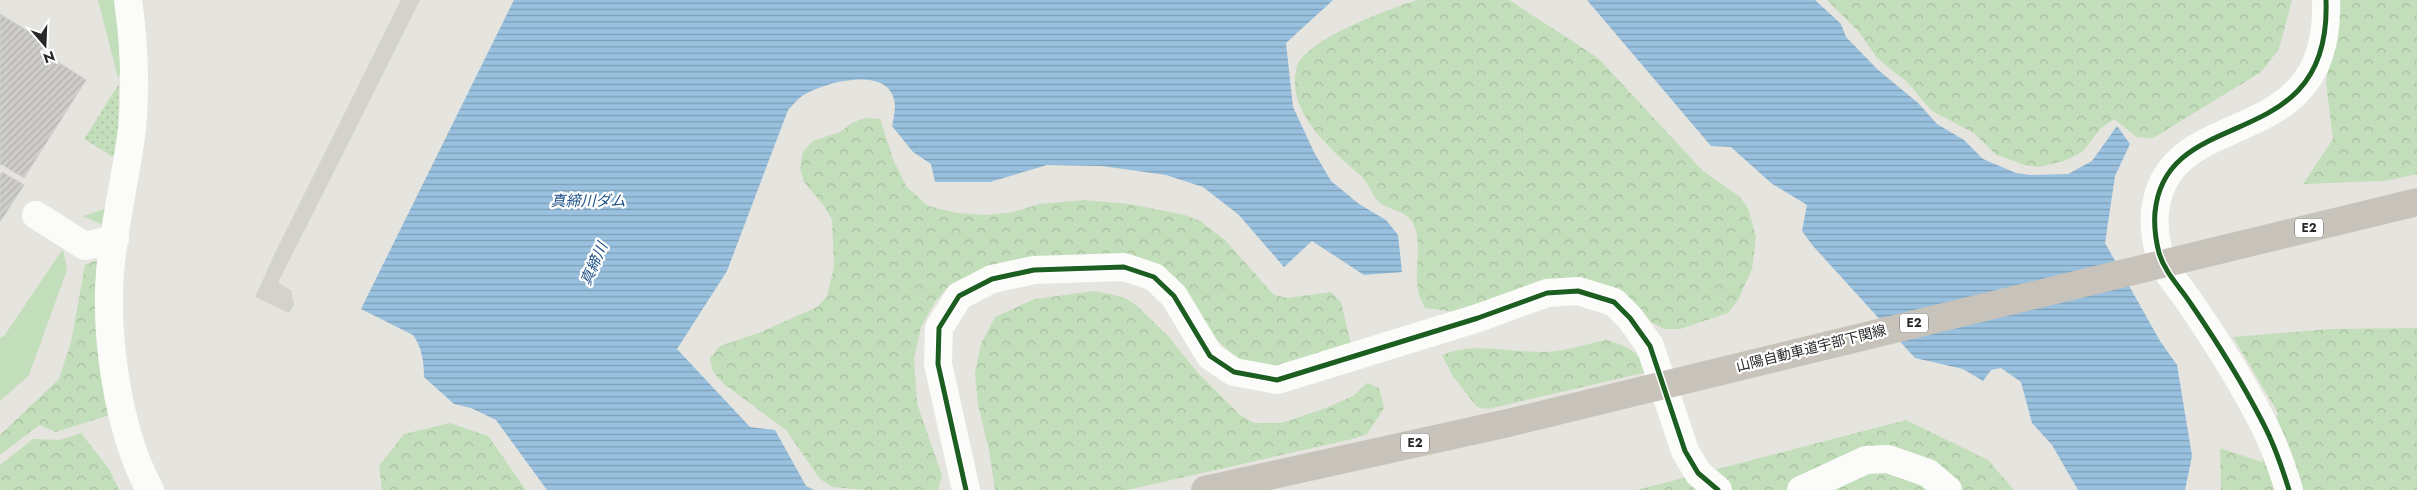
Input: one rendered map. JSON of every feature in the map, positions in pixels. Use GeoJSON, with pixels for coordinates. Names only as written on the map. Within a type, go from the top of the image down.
{"type":"FeatureCollection","features":[{"type":"Feature","properties":{"kind":"highway","name":"山陽自動車道宇部下関線"},"geometry":{"type":"LineString","coordinates":[[1205,490],[1508,423],[1625,393],[2417,202]]}},
{"type":"Feature","properties":{"kind":"street"},"geometry":{"type":"LineString","coordinates":[[128,0],[134,69],[132,128],[110,272],[111,343],[122,417],[142,475],[150,490]]}},
{"type":"Feature","properties":{"kind":"street"},"geometry":{"type":"LineString","coordinates":[[2289,490],[2281,463],[2263,424],[2191,303],[2167,272],[2159,252],[2156,211],[2160,193],[2171,170],[2187,153],[2209,139],[2265,116],[2283,106],[2300,89],[2314,68],[2324,42],[2326,0]]}},
{"type":"Feature","properties":{"kind":"street"},"geometry":{"type":"LineString","coordinates":[[36,214],[85,246],[115,239]]}},
{"type":"Feature","properties":{"kind":"street"},"geometry":{"type":"LineString","coordinates":[[966,490],[938,364],[940,328],[959,296],[992,279],[1034,270],[1124,268],[1154,276],[1174,296],[1210,356],[1234,372],[1277,380],[1478,318],[1547,293],[1578,291],[1614,302],[1630,318],[1650,346],[1685,451],[1698,473],[1718,490]]}},
{"type":"Feature","properties":{"kind":"street"},"geometry":{"type":"LineString","coordinates":[[1801,490],[1866,460],[1888,460],[1928,473],[1948,490]]}},
{"type":"Feature","properties":{"kind":"green space"},"geometry":{"type":"Polygon","coordinates":[[[98,0],[120,0],[126,59],[118,78],[98,0]]]}},
{"type":"Feature","properties":{"kind":"green space"},"geometry":{"type":"Polygon","coordinates":[[[1417,0],[1509,0],[1598,58],[1703,171],[1740,197],[1748,208],[1756,237],[1752,269],[1738,300],[1728,313],[1680,329],[1664,329],[1651,322],[1618,291],[1590,280],[1529,288],[1455,312],[1425,308],[1417,285],[1418,246],[1415,228],[1411,220],[1405,215],[1381,204],[1363,178],[1320,137],[1302,111],[1297,97],[1295,82],[1297,67],[1303,56],[1315,46],[1350,26],[1417,0]]]}},
{"type":"Feature","properties":{"kind":"green space"},"geometry":{"type":"Polygon","coordinates":[[[1827,0],[2292,0],[2279,49],[2261,72],[2153,138],[2137,137],[2114,119],[2101,128],[2082,152],[2064,161],[2039,167],[2024,165],[1995,154],[1974,133],[1932,111],[1907,82],[1877,58],[1859,32],[1827,0]]]}},
{"type":"Feature","properties":{"kind":"green space"},"geometry":{"type":"Polygon","coordinates":[[[2337,0],[2417,0],[2417,174],[2385,181],[2303,184],[2333,139],[2326,83],[2337,15],[2337,0]]]}},
{"type":"Feature","properties":{"kind":"green space"},"geometry":{"type":"Polygon","coordinates":[[[119,84],[118,160],[84,139],[119,84]]]}},
{"type":"Feature","properties":{"kind":"green space"},"geometry":{"type":"Polygon","coordinates":[[[865,118],[880,119],[893,159],[906,186],[928,206],[956,213],[985,215],[1013,212],[1040,204],[1084,200],[1129,204],[1185,215],[1200,221],[1225,240],[1274,295],[1288,298],[1331,292],[1341,302],[1351,344],[1282,368],[1237,359],[1216,339],[1169,277],[1050,257],[1005,262],[973,273],[946,289],[935,302],[921,327],[914,358],[917,403],[942,476],[938,490],[867,490],[832,487],[820,479],[786,430],[724,384],[713,372],[710,358],[720,346],[761,332],[817,307],[827,296],[834,267],[832,220],[824,206],[804,182],[800,168],[803,152],[813,141],[840,132],[852,123],[865,118]]]}},
{"type":"Feature","properties":{"kind":"green space"},"geometry":{"type":"Polygon","coordinates":[[[113,206],[103,225],[83,216],[113,206]]]}},
{"type":"Feature","properties":{"kind":"green space"},"geometry":{"type":"Polygon","coordinates":[[[63,249],[67,270],[29,375],[0,401],[0,338],[4,336],[63,249]]]}},
{"type":"Feature","properties":{"kind":"green space"},"geometry":{"type":"Polygon","coordinates":[[[102,258],[112,414],[56,432],[39,425],[0,455],[0,435],[59,379],[71,342],[85,265],[102,258]]]}},
{"type":"Feature","properties":{"kind":"green space"},"geometry":{"type":"Polygon","coordinates":[[[1094,291],[1123,297],[1136,305],[1168,336],[1198,373],[1240,415],[1254,423],[1282,423],[1326,408],[1353,396],[1367,383],[1379,388],[1384,408],[1367,434],[1352,439],[1127,490],[995,490],[989,450],[978,405],[975,373],[981,344],[995,317],[1035,299],[1094,291]]]}},
{"type":"Feature","properties":{"kind":"green space"},"geometry":{"type":"Polygon","coordinates":[[[2417,328],[2417,490],[2221,490],[2220,448],[2262,462],[2278,413],[2233,337],[2330,329],[2417,328]]]}},
{"type":"Feature","properties":{"kind":"green space"},"geometry":{"type":"Polygon","coordinates":[[[1606,340],[1632,351],[1641,360],[1647,372],[1488,409],[1477,407],[1452,375],[1442,355],[1454,351],[1480,348],[1546,352],[1569,349],[1606,340]]]}},
{"type":"Feature","properties":{"kind":"green space"},"geometry":{"type":"Polygon","coordinates":[[[1906,420],[1988,460],[2014,490],[1637,490],[1906,420]]]}},
{"type":"Feature","properties":{"kind":"green space"},"geometry":{"type":"Polygon","coordinates":[[[450,423],[488,436],[526,490],[382,490],[379,466],[404,434],[450,423]]]}},
{"type":"Feature","properties":{"kind":"green space"},"geometry":{"type":"Polygon","coordinates":[[[81,433],[109,469],[119,490],[0,490],[0,465],[33,439],[60,440],[81,433]]]}},
{"type":"Feature","properties":{"kind":"shaded area"},"geometry":{"type":"Polygon","coordinates":[[[401,0],[420,0],[278,283],[291,290],[294,305],[289,313],[255,297],[401,0]]]}},
{"type":"Feature","properties":{"kind":"water","name":"真締川ダム"},"geometry":{"type":"Polygon","coordinates":[[[514,0],[1333,0],[1286,43],[1293,107],[1314,152],[1331,181],[1359,204],[1386,220],[1398,235],[1402,272],[1364,275],[1312,241],[1284,267],[1239,215],[1203,187],[1166,175],[1102,166],[1047,165],[990,182],[935,182],[931,164],[913,152],[892,126],[895,102],[888,89],[879,82],[866,80],[838,82],[802,96],[788,110],[727,271],[677,349],[750,427],[775,430],[806,486],[814,490],[547,490],[496,420],[471,408],[454,404],[424,377],[422,355],[413,335],[361,309],[514,0]]]}},
{"type":"Feature","properties":{"kind":"water"},"geometry":{"type":"Polygon","coordinates":[[[1587,0],[1815,0],[1841,24],[1846,37],[1877,69],[1918,103],[1937,124],[1964,140],[1983,159],[2016,173],[2030,175],[2068,174],[2092,161],[2117,126],[2130,144],[2115,176],[2105,243],[2160,341],[2177,365],[2192,456],[2185,490],[2078,490],[2052,445],[2032,423],[2021,382],[2001,368],[1991,370],[1983,381],[1963,369],[1915,358],[1813,246],[1802,231],[1807,205],[1771,183],[1731,147],[1711,146],[1587,0]]]}},
{"type":"Feature","properties":{"kind":"building"},"geometry":{"type":"Polygon","coordinates":[[[0,14],[46,42],[41,51],[86,80],[24,178],[1,164],[0,166],[0,14]]]}},
{"type":"Feature","properties":{"kind":"building"},"geometry":{"type":"Polygon","coordinates":[[[2,172],[24,185],[0,222],[0,176],[2,172]]]}},
{"type":"Feature","properties":{"kind":"cycle path"},"geometry":{"type":"LineString","coordinates":[[2289,490],[2271,439],[2247,392],[2162,260],[2156,238],[2155,212],[2166,177],[2187,154],[2277,107],[2303,84],[2321,50],[2326,0]]}},
{"type":"Feature","properties":{"kind":"cycle path"},"geometry":{"type":"LineString","coordinates":[[966,490],[938,364],[939,328],[959,296],[992,279],[1034,270],[1124,267],[1154,277],[1174,296],[1210,356],[1234,372],[1277,380],[1478,318],[1547,293],[1578,291],[1614,302],[1630,318],[1650,346],[1685,451],[1698,473],[1718,490]]}},
{"type":"Feature","properties":{"kind":"water label","name":"真締川"},"geometry":{"type":"Point","coordinates":[594,264]}}]}
